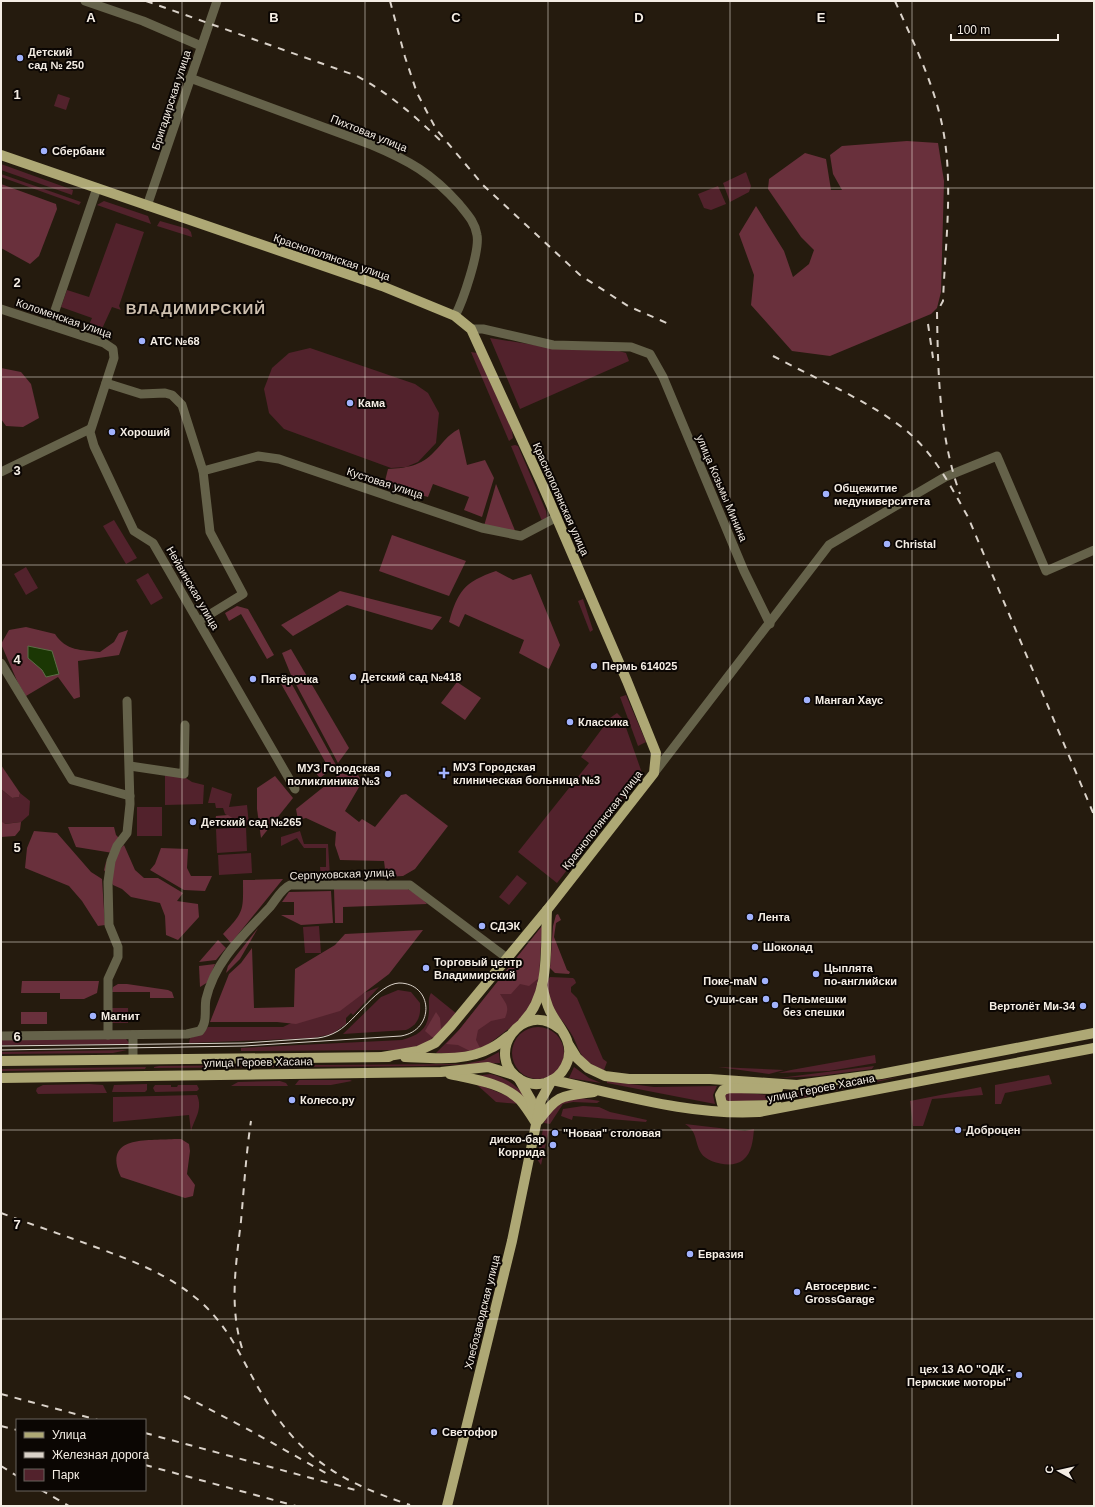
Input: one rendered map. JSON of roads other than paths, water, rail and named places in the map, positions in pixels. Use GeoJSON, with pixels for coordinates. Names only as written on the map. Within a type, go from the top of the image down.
{"type":"FeatureCollection","features":[{"type":"Feature","properties":{"kind":"main road","name":"Краснополянская улица"},"geometry":{"type":"LineString","coordinates":[[1,155],[382,286],[455,316],[471,329],[557,517],[656,753],[654,773],[548,910],[435,1043],[418,1050],[382,1057]]}},
{"type":"Feature","properties":{"kind":"main road"},"geometry":{"type":"LineString","coordinates":[[536,1123],[531,1100],[506,1059],[505,1047],[509,1036],[522,1024],[538,1002],[542,985],[548,910]]}},
{"type":"Feature","properties":{"kind":"main road"},"geometry":{"type":"LineString","coordinates":[[516,1077],[535,1084],[552,1080],[562,1073],[568,1063],[569,1045],[550,1010],[542,985]]}},
{"type":"Feature","properties":{"kind":"main road"},"geometry":{"type":"LineString","coordinates":[[522,1024],[539,1020],[551,1023],[560,1030]]}},
{"type":"Feature","properties":{"kind":"main road","name":"улица Героев Хасана"},"geometry":{"type":"LineString","coordinates":[[569,1045],[577,1058],[588,1068],[605,1076],[635,1079],[716,1080],[797,1085],[881,1074],[1094,1033]]}},
{"type":"Feature","properties":{"kind":"main road","name":"улица Героев Хасана"},"geometry":{"type":"LineString","coordinates":[[1,1061],[382,1057],[441,1058],[467,1056],[490,1049],[509,1036]]}},
{"type":"Feature","properties":{"kind":"main road","name":"улица Героев Хасана"},"geometry":{"type":"LineString","coordinates":[[552,1080],[717,1112],[758,1112],[797,1106],[1094,1048]]}},
{"type":"Feature","properties":{"kind":"main road","name":"улица Героев Хасана"},"geometry":{"type":"LineString","coordinates":[[1,1078],[441,1072],[488,1067],[516,1077]]}},
{"type":"Feature","properties":{"kind":"main road"},"geometry":{"type":"LineString","coordinates":[[441,1072],[470,1078],[511,1093],[526,1107],[536,1123]]}},
{"type":"Feature","properties":{"kind":"main road","name":"Хлебозаводская улица"},"geometry":{"type":"LineString","coordinates":[[447,1506],[512,1241],[541,1100],[552,1080]]}},
{"type":"Feature","properties":{"kind":"main road"},"geometry":{"type":"LineString","coordinates":[[797,1085],[776,1090],[730,1088],[723,1090],[720,1095],[722,1104],[727,1106],[797,1106]]}},
{"type":"Feature","properties":{"kind":"main road"},"geometry":{"type":"LineString","coordinates":[[536,1123],[550,1104],[557,1099],[564,1096],[603,1090]]}},
{"type":"Feature","properties":{"kind":"street"},"geometry":{"type":"LineString","coordinates":[[85,1],[143,21],[201,46]]}},
{"type":"Feature","properties":{"kind":"street","name":"Бригадирская улица"},"geometry":{"type":"LineString","coordinates":[[148,206],[217,1]]}},
{"type":"Feature","properties":{"kind":"street","name":"Пихтовая улица"},"geometry":{"type":"LineString","coordinates":[[190,78],[372,145],[396,155],[426,172],[447,191],[472,219],[477,235],[476,252],[460,306],[455,316]]}},
{"type":"Feature","properties":{"kind":"street"},"geometry":{"type":"LineString","coordinates":[[50,326],[97,188]]}},
{"type":"Feature","properties":{"kind":"street","name":"Коломенская улица"},"geometry":{"type":"LineString","coordinates":[[1,309],[104,343],[113,349],[114,358],[107,380]]}},
{"type":"Feature","properties":{"kind":"street","name":"улица Козьмы Минина"},"geometry":{"type":"LineString","coordinates":[[471,329],[483,330],[553,345],[631,347],[650,354],[663,377],[744,571],[770,624]]}},
{"type":"Feature","properties":{"kind":"street"},"geometry":{"type":"LineString","coordinates":[[1,472],[90,429],[107,380],[141,394],[165,393],[172,395],[182,405],[203,471],[210,532],[243,594],[199,621]]}},
{"type":"Feature","properties":{"kind":"street","name":"Нейвинская улица"},"geometry":{"type":"LineString","coordinates":[[90,429],[94,446],[134,530],[153,543],[295,789]]}},
{"type":"Feature","properties":{"kind":"street","name":"Кустовая улица"},"geometry":{"type":"LineString","coordinates":[[203,471],[258,456],[279,459],[482,528],[521,536],[557,517]]}},
{"type":"Feature","properties":{"kind":"street"},"geometry":{"type":"LineString","coordinates":[[654,773],[829,546],[945,477],[997,456],[1046,571],[1094,550]]}},
{"type":"Feature","properties":{"kind":"street"},"geometry":{"type":"LineString","coordinates":[[1,663],[72,780],[130,796]]}},
{"type":"Feature","properties":{"kind":"street"},"geometry":{"type":"LineString","coordinates":[[108,1035],[108,979],[118,957],[118,947],[109,925],[108,882],[111,861],[117,846],[127,833],[130,796],[127,701]]}},
{"type":"Feature","properties":{"kind":"street"},"geometry":{"type":"LineString","coordinates":[[130,766],[184,774],[185,725]]}},
{"type":"Feature","properties":{"kind":"street"},"geometry":{"type":"LineString","coordinates":[[656,753],[668,755]]}},
{"type":"Feature","properties":{"kind":"street","name":"Серпуховская улица"},"geometry":{"type":"LineString","coordinates":[[1,1036],[187,1034],[200,1031],[204,1024],[206,999],[217,971],[226,954],[257,919],[274,903],[283,890],[290,885],[410,885],[507,958]]}},
{"type":"Feature","properties":{"kind":"street"},"geometry":{"type":"LineString","coordinates":[[133,1035],[133,1059]]}},
{"type":"Feature","properties":{"kind":"tram line"},"geometry":{"type":"LineString","coordinates":[[1,1046],[244,1043],[318,1038],[328,1036],[338,1031],[383,989],[399,983],[410,985],[419,990],[424,998],[426,1007],[425,1017],[420,1025],[412,1032],[401,1036],[244,1046],[1,1050]]}},
{"type":"Feature","properties":{"kind":"railway"},"geometry":{"type":"LineString","coordinates":[[146,1],[357,76],[381,90],[402,106],[443,143]]}},
{"type":"Feature","properties":{"kind":"railway"},"geometry":{"type":"LineString","coordinates":[[390,1],[405,57],[417,93],[436,129],[483,185],[580,275],[628,306],[669,324]]}},
{"type":"Feature","properties":{"kind":"railway"},"geometry":{"type":"LineString","coordinates":[[895,1],[917,50],[936,100],[947,155],[948,218],[943,301],[937,312],[938,358],[944,427],[953,472],[960,494]]}},
{"type":"Feature","properties":{"kind":"railway"},"geometry":{"type":"LineString","coordinates":[[928,324],[933,358]]}},
{"type":"Feature","properties":{"kind":"railway"},"geometry":{"type":"LineString","coordinates":[[773,356],[877,410],[908,432],[918,441],[934,461],[949,483],[968,517],[1094,815]]}},
{"type":"Feature","properties":{"kind":"railway"},"geometry":{"type":"LineString","coordinates":[[242,1348],[236,1316],[235,1285],[246,1158],[251,1121]]}},
{"type":"Feature","properties":{"kind":"railway"},"geometry":{"type":"LineString","coordinates":[[1,1213],[140,1264],[179,1285],[203,1304],[221,1324],[235,1345],[274,1413],[305,1449],[322,1464],[341,1476],[384,1496],[410,1505]]}},
{"type":"Feature","properties":{"kind":"railway"},"geometry":{"type":"LineString","coordinates":[[1,1394],[94,1419]]}},
{"type":"Feature","properties":{"kind":"railway"},"geometry":{"type":"LineString","coordinates":[[184,1396],[251,1431],[331,1476]]}},
{"type":"Feature","properties":{"kind":"railway"},"geometry":{"type":"LineString","coordinates":[[1,1426],[16,1430]]}},
{"type":"Feature","properties":{"kind":"railway"},"geometry":{"type":"LineString","coordinates":[[146,1433],[359,1491]]}},
{"type":"Feature","properties":{"kind":"railway"},"geometry":{"type":"LineString","coordinates":[[146,1465],[296,1506]]}},
{"type":"Feature","properties":{"kind":"railway"},"geometry":{"type":"LineString","coordinates":[[1,1466],[16,1475]]}},
{"type":"Feature","properties":{"kind":"railway"},"geometry":{"type":"LineString","coordinates":[[43,1491],[69,1506]]}},
{"type":"Feature","properties":{"kind":"place","name":"Детский сад № 250"},"geometry":{"type":"Point","coordinates":[20,58]}},
{"type":"Feature","properties":{"kind":"place","name":"Сбербанк"},"geometry":{"type":"Point","coordinates":[44,151]}},
{"type":"Feature","properties":{"kind":"place","name":"АТС №68"},"geometry":{"type":"Point","coordinates":[142,341]}},
{"type":"Feature","properties":{"kind":"place","name":"Кама"},"geometry":{"type":"Point","coordinates":[350,403]}},
{"type":"Feature","properties":{"kind":"place","name":"Хороший"},"geometry":{"type":"Point","coordinates":[112,432]}},
{"type":"Feature","properties":{"kind":"place","name":"Общежитие медуниверситета"},"geometry":{"type":"Point","coordinates":[826,494]}},
{"type":"Feature","properties":{"kind":"place","name":"Christal"},"geometry":{"type":"Point","coordinates":[887,544]}},
{"type":"Feature","properties":{"kind":"place","name":"Пермь 614025"},"geometry":{"type":"Point","coordinates":[594,666]}},
{"type":"Feature","properties":{"kind":"place","name":"Детский сад №418"},"geometry":{"type":"Point","coordinates":[353,677]}},
{"type":"Feature","properties":{"kind":"place","name":"Пятёрочка"},"geometry":{"type":"Point","coordinates":[253,679]}},
{"type":"Feature","properties":{"kind":"place","name":"Мангал Хаус"},"geometry":{"type":"Point","coordinates":[807,700]}},
{"type":"Feature","properties":{"kind":"place","name":"Классика"},"geometry":{"type":"Point","coordinates":[570,722]}},
{"type":"Feature","properties":{"kind":"place","name":"МУЗ Городская клиническая больница №3"},"geometry":{"type":"Point","coordinates":[444,773]}},
{"type":"Feature","properties":{"kind":"place","name":"МУЗ Городская поликлиника №3"},"geometry":{"type":"Point","coordinates":[388,774]}},
{"type":"Feature","properties":{"kind":"place","name":"Детский сад №265"},"geometry":{"type":"Point","coordinates":[193,822]}},
{"type":"Feature","properties":{"kind":"place","name":"Лента"},"geometry":{"type":"Point","coordinates":[750,917]}},
{"type":"Feature","properties":{"kind":"place","name":"СДЭК"},"geometry":{"type":"Point","coordinates":[482,926]}},
{"type":"Feature","properties":{"kind":"place","name":"Шоколад"},"geometry":{"type":"Point","coordinates":[755,947]}},
{"type":"Feature","properties":{"kind":"place","name":"Торговый центр Владимирский"},"geometry":{"type":"Point","coordinates":[426,968]}},
{"type":"Feature","properties":{"kind":"place","name":"Цыплята по-английски"},"geometry":{"type":"Point","coordinates":[816,974]}},
{"type":"Feature","properties":{"kind":"place","name":"Поке-maN"},"geometry":{"type":"Point","coordinates":[765,981]}},
{"type":"Feature","properties":{"kind":"place","name":"Суши-сан"},"geometry":{"type":"Point","coordinates":[766,999]}},
{"type":"Feature","properties":{"kind":"place","name":"Пельмешки без спешки"},"geometry":{"type":"Point","coordinates":[775,1005]}},
{"type":"Feature","properties":{"kind":"place","name":"Вертолёт Ми-34"},"geometry":{"type":"Point","coordinates":[1083,1006]}},
{"type":"Feature","properties":{"kind":"place","name":"Магнит"},"geometry":{"type":"Point","coordinates":[93,1016]}},
{"type":"Feature","properties":{"kind":"place","name":"Колесо.ру"},"geometry":{"type":"Point","coordinates":[292,1100]}},
{"type":"Feature","properties":{"kind":"place","name":"Доброцен"},"geometry":{"type":"Point","coordinates":[958,1130]}},
{"type":"Feature","properties":{"kind":"place","name":"\"Новая\" столовая"},"geometry":{"type":"Point","coordinates":[555,1133]}},
{"type":"Feature","properties":{"kind":"place","name":"диско-бар Коррида"},"geometry":{"type":"Point","coordinates":[553,1145]}},
{"type":"Feature","properties":{"kind":"place","name":"Евразия"},"geometry":{"type":"Point","coordinates":[690,1254]}},
{"type":"Feature","properties":{"kind":"place","name":"Автосервис - GrossGarage"},"geometry":{"type":"Point","coordinates":[797,1292]}},
{"type":"Feature","properties":{"kind":"place","name":"цех 13 АО \"ОДК - Пермские моторы\""},"geometry":{"type":"Point","coordinates":[1019,1375]}},
{"type":"Feature","properties":{"kind":"place","name":"Светофор"},"geometry":{"type":"Point","coordinates":[434,1432]}},
{"type":"Feature","properties":{"kind":"district","name":"ВЛАДИМИРСКИЙ"},"geometry":{"type":"Point","coordinates":[196,309]}}]}
